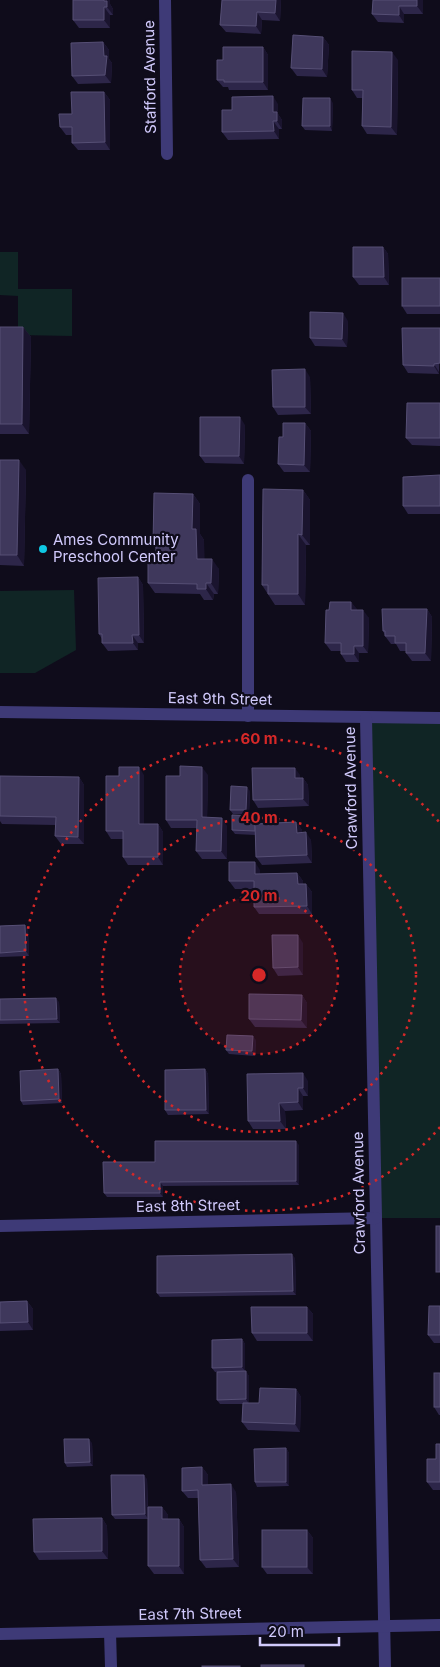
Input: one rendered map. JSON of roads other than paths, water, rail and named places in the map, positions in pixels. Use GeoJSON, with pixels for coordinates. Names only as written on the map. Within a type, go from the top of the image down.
{"type":"FeatureCollection","features":[{"type":"Feature","properties":{"kind":"street","name":"Stafford Avenue"},"geometry":{"type":"LineString","coordinates":[[165,0],[166,154]]}},
{"type":"Feature","properties":{"kind":"street"},"geometry":{"type":"LineString","coordinates":[[248,480],[248,716]]}},
{"type":"Feature","properties":{"kind":"street","name":"East 9th Street"},"geometry":{"type":"LineString","coordinates":[[0,712],[440,718]]}},
{"type":"Feature","properties":{"kind":"street","name":"Crawford Avenue"},"geometry":{"type":"LineString","coordinates":[[366,718],[385,1667]]}},
{"type":"Feature","properties":{"kind":"street","name":"East 8th Street"},"geometry":{"type":"LineString","coordinates":[[0,1226],[376,1218]]}},
{"type":"Feature","properties":{"kind":"street","name":"East 7th Street"},"geometry":{"type":"LineString","coordinates":[[0,1634],[440,1625]]}},
{"type":"Feature","properties":{"kind":"street"},"geometry":{"type":"LineString","coordinates":[[110,1632],[111,1667]]}},
{"type":"Feature","properties":{"kind":"place","name":"Ames Community Preschool Center"},"geometry":{"type":"Point","coordinates":[43,549]}}]}
